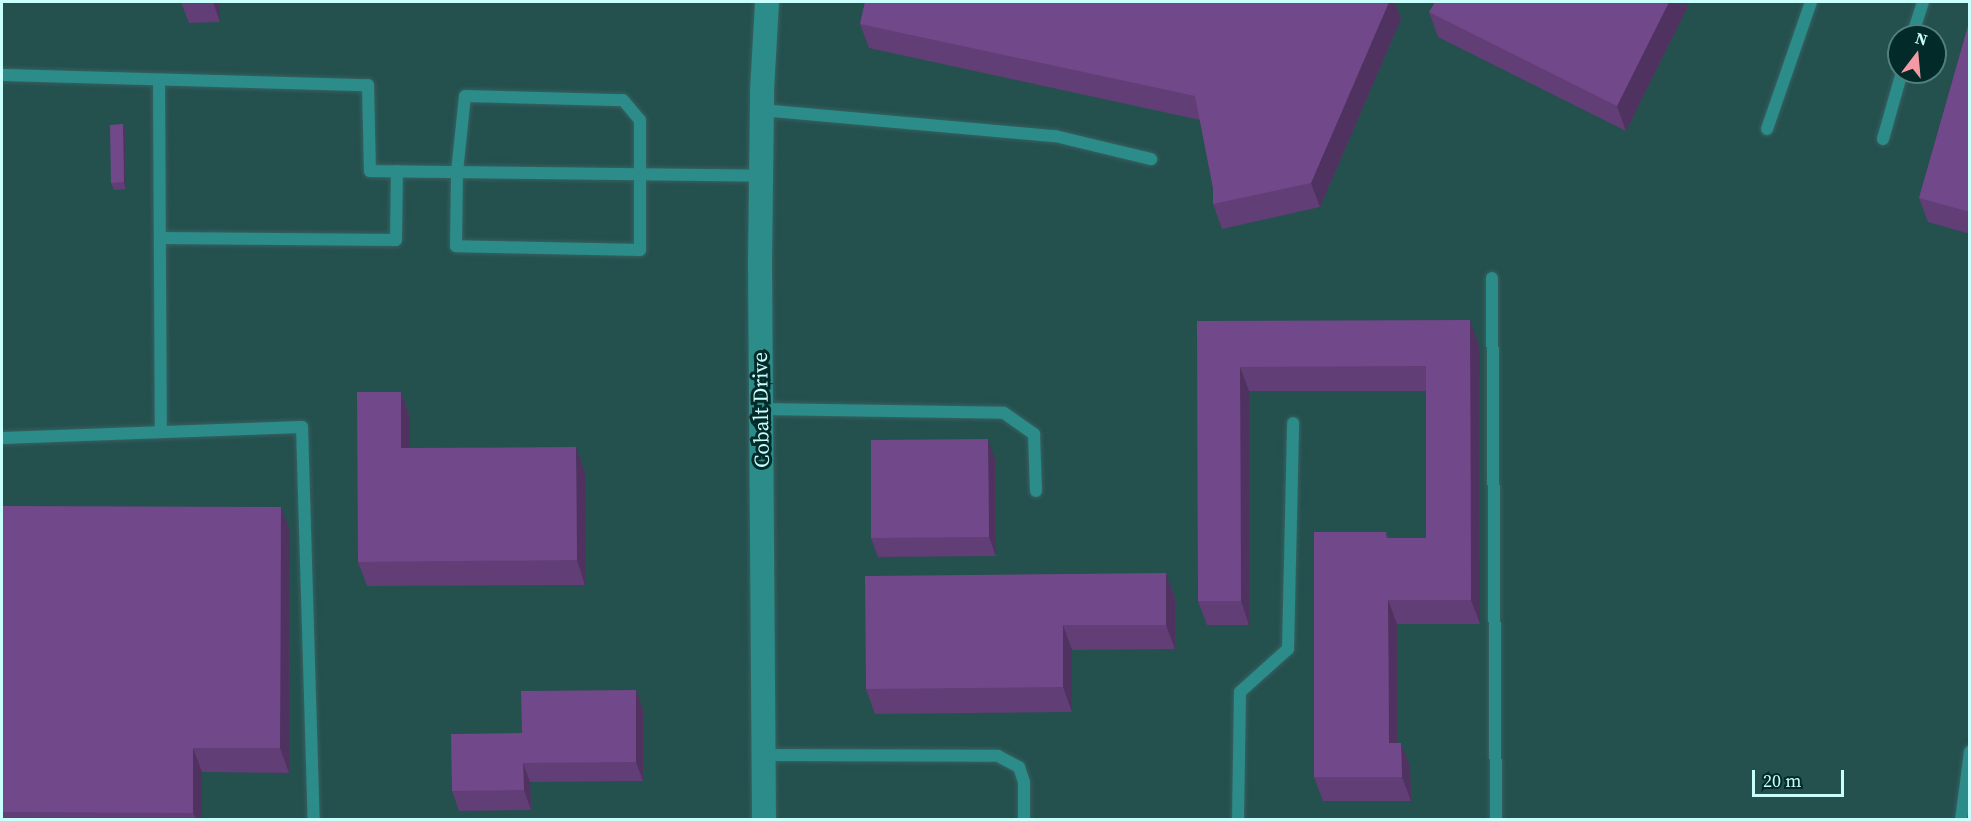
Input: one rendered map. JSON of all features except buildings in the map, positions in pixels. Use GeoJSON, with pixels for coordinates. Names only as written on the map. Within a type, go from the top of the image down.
{"type":"FeatureCollection","features":[{"type":"Feature","properties":{"kind":"street","name":"Cobalt Drive"},"geometry":{"type":"LineString","coordinates":[[764,819],[761,110],[767,2]]}},
{"type":"Feature","properties":{"kind":"lane"},"geometry":{"type":"LineString","coordinates":[[1767,129],[1811,2]]}},
{"type":"Feature","properties":{"kind":"lane"},"geometry":{"type":"LineString","coordinates":[[1916,24],[1923,2]]}},
{"type":"Feature","properties":{"kind":"lane"},"geometry":{"type":"LineString","coordinates":[[2,75],[368,86],[370,171],[761,176]]}},
{"type":"Feature","properties":{"kind":"lane"},"geometry":{"type":"LineString","coordinates":[[159,80],[161,432]]}},
{"type":"Feature","properties":{"kind":"lane"},"geometry":{"type":"LineString","coordinates":[[1883,139],[1899,84]]}},
{"type":"Feature","properties":{"kind":"lane"},"geometry":{"type":"LineString","coordinates":[[465,96],[623,100],[640,120],[640,174],[640,250],[456,246],[457,172],[465,96]]}},
{"type":"Feature","properties":{"kind":"lane"},"geometry":{"type":"LineString","coordinates":[[761,110],[1055,136],[1151,159]]}},
{"type":"Feature","properties":{"kind":"lane"},"geometry":{"type":"LineString","coordinates":[[160,238],[396,240],[398,171]]}},
{"type":"Feature","properties":{"kind":"lane"},"geometry":{"type":"LineString","coordinates":[[1492,278],[1496,819]]}},
{"type":"Feature","properties":{"kind":"lane"},"geometry":{"type":"LineString","coordinates":[[761,409],[1004,413],[1034,434],[1036,491]]}},
{"type":"Feature","properties":{"kind":"lane"},"geometry":{"type":"LineString","coordinates":[[1238,819],[1240,692],[1288,649],[1293,423]]}},
{"type":"Feature","properties":{"kind":"lane"},"geometry":{"type":"LineString","coordinates":[[2,438],[302,428],[314,819]]}},
{"type":"Feature","properties":{"kind":"lane"},"geometry":{"type":"LineString","coordinates":[[1960,819],[1970,752]]}},
{"type":"Feature","properties":{"kind":"lane"},"geometry":{"type":"LineString","coordinates":[[764,755],[998,756],[1019,767],[1024,782],[1024,819]]}},
{"type":"Feature","properties":{"kind":"shaded area"},"geometry":{"type":"Polygon","coordinates":[[[2,2],[1969,2],[1969,819],[2,819],[2,2]]]}}]}
